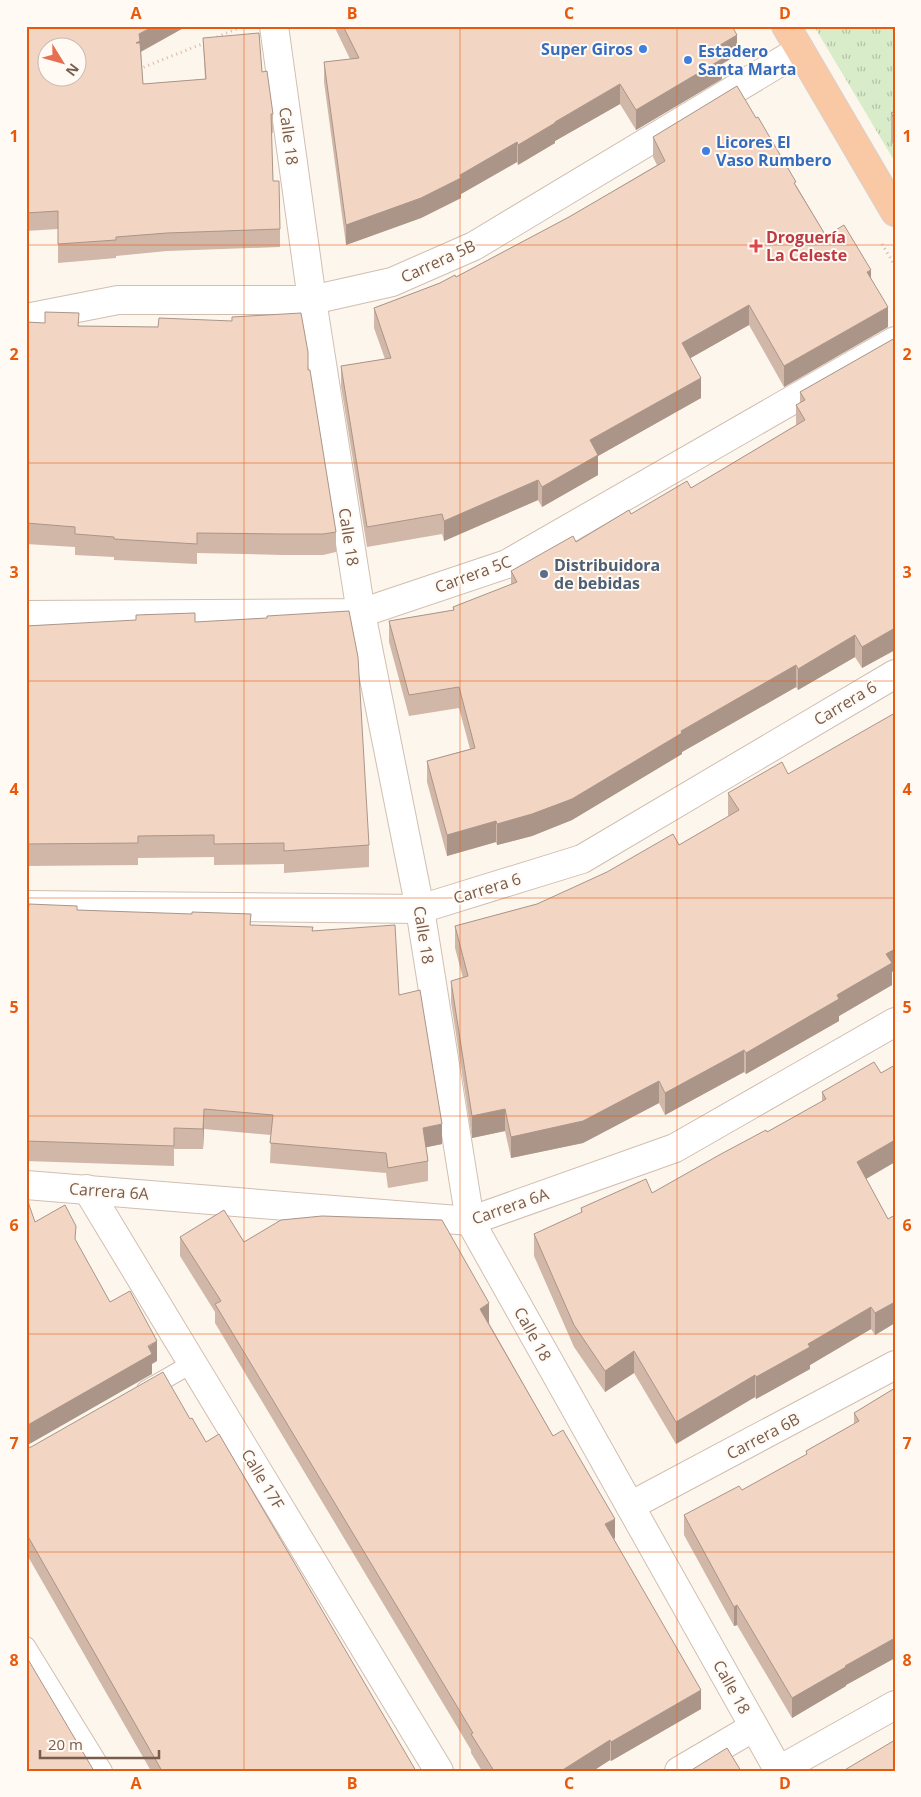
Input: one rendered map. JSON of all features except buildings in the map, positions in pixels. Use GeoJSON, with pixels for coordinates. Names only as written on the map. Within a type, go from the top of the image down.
{"type":"FeatureCollection","features":[{"type":"Feature","properties":{"kind":"highway"},"geometry":{"type":"LineString","coordinates":[[786,26],[895,212]]}},
{"type":"Feature","properties":{"kind":"street","name":"Calle 18"},"geometry":{"type":"LineString","coordinates":[[274,26],[312,300],[361,613],[420,909],[470,1221],[779,1770]]}},
{"type":"Feature","properties":{"kind":"street","name":"Carrera 5B"},"geometry":{"type":"LineString","coordinates":[[26,318],[118,300],[312,300],[392,282],[474,246],[800,50]]}},
{"type":"Feature","properties":{"kind":"street","name":"Carrera 5C"},"geometry":{"type":"LineString","coordinates":[[26,615],[361,613],[507,564],[895,341]]}},
{"type":"Feature","properties":{"kind":"street","name":"Carrera 6"},"geometry":{"type":"LineString","coordinates":[[26,905],[420,909],[582,859],[895,674]]}},
{"type":"Feature","properties":{"kind":"street","name":"Carrera 6A"},"geometry":{"type":"LineString","coordinates":[[26,1185],[470,1221],[675,1148],[895,1022]]}},
{"type":"Feature","properties":{"kind":"street","name":"Calle 17F"},"geometry":{"type":"LineString","coordinates":[[87,1189],[439,1771]]}},
{"type":"Feature","properties":{"kind":"street","name":"Carrera 6B"},"geometry":{"type":"LineString","coordinates":[[630,1506],[895,1365]]}},
{"type":"Feature","properties":{"kind":"street"},"geometry":{"type":"LineString","coordinates":[[779,1770],[895,1704]]}},
{"type":"Feature","properties":{"kind":"street"},"geometry":{"type":"LineString","coordinates":[[679,1771],[754,1727]]}},
{"type":"Feature","properties":{"kind":"lane"},"geometry":{"type":"LineString","coordinates":[[135,1396],[193,1363]]}},
{"type":"Feature","properties":{"kind":"lane"},"geometry":{"type":"LineString","coordinates":[[26,1646],[103,1771]]}},
{"type":"Feature","properties":{"kind":"path"},"geometry":{"type":"LineString","coordinates":[[130,73],[244,26]]}},
{"type":"Feature","properties":{"kind":"green space"},"geometry":{"type":"Polygon","coordinates":[[[814,26],[895,26],[895,162],[814,26]]]}},
{"type":"Feature","properties":{"kind":"place","name":"Super Giros"},"geometry":{"type":"Point","coordinates":[643,49]}},
{"type":"Feature","properties":{"kind":"place","name":"Estadero Santa Marta"},"geometry":{"type":"Point","coordinates":[688,60]}},
{"type":"Feature","properties":{"kind":"place","name":"Licores El Vaso Rumbero"},"geometry":{"type":"Point","coordinates":[706,151]}},
{"type":"Feature","properties":{"kind":"place","name":"Droguería La Celeste"},"geometry":{"type":"Point","coordinates":[756,246]}},
{"type":"Feature","properties":{"kind":"place","name":"Distribuidora de bebidas"},"geometry":{"type":"Point","coordinates":[544,574]}}]}
